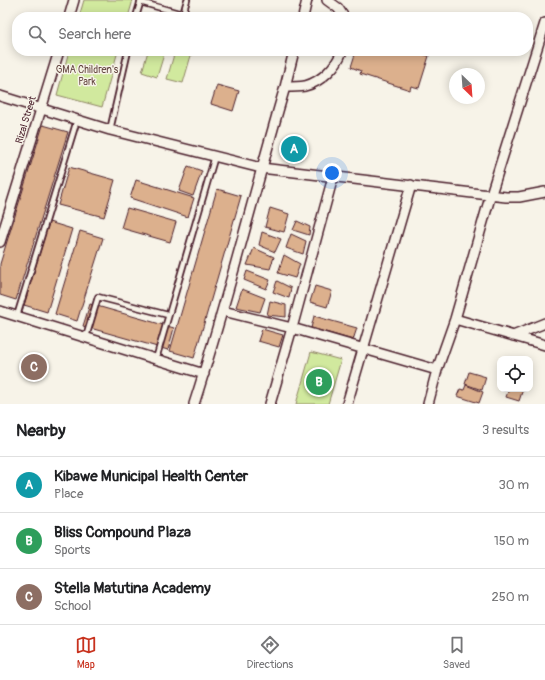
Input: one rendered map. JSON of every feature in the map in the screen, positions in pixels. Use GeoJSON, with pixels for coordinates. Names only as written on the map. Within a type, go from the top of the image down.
{"type":"FeatureCollection","features":[{"type":"Feature","properties":{"kind":"street"},"geometry":{"type":"LineString","coordinates":[[70,12],[74,0]]}},
{"type":"Feature","properties":{"kind":"street"},"geometry":{"type":"LineString","coordinates":[[304,12],[307,0]]}},
{"type":"Feature","properties":{"kind":"street"},"geometry":{"type":"LineString","coordinates":[[327,0],[338,8],[341,12]]}},
{"type":"Feature","properties":{"kind":"street"},"geometry":{"type":"LineString","coordinates":[[428,404],[437,370],[455,320],[491,194],[545,23]]}},
{"type":"Feature","properties":{"kind":"street","name":"Rizal Street"},"geometry":{"type":"LineString","coordinates":[[0,242],[57,56]]}},
{"type":"Feature","properties":{"kind":"street"},"geometry":{"type":"LineString","coordinates":[[194,404],[223,310],[261,168],[286,87],[293,56]]}},
{"type":"Feature","properties":{"kind":"street"},"geometry":{"type":"LineString","coordinates":[[286,87],[305,86],[318,80],[330,69],[341,56]]}},
{"type":"Feature","properties":{"kind":"street"},"geometry":{"type":"LineString","coordinates":[[0,96],[110,130],[261,168],[491,194],[506,197],[519,197],[545,192]]}},
{"type":"Feature","properties":{"kind":"street"},"geometry":{"type":"LineString","coordinates":[[270,404],[333,177]]}},
{"type":"Feature","properties":{"kind":"street"},"geometry":{"type":"LineString","coordinates":[[347,404],[411,185]]}},
{"type":"Feature","properties":{"kind":"street"},"geometry":{"type":"LineString","coordinates":[[223,310],[292,328],[437,370]]}},
{"type":"Feature","properties":{"kind":"street"},"geometry":{"type":"LineString","coordinates":[[0,311],[204,374]]}},
{"type":"Feature","properties":{"kind":"street"},"geometry":{"type":"LineString","coordinates":[[455,320],[545,345]]}},
{"type":"Feature","properties":{"kind":"street"},"geometry":{"type":"LineString","coordinates":[[513,336],[545,323]]}},
{"type":"Feature","properties":{"kind":"lane"},"geometry":{"type":"LineString","coordinates":[[184,12],[187,0]]}},
{"type":"Feature","properties":{"kind":"lane"},"geometry":{"type":"LineString","coordinates":[[137,12],[140,1],[176,12]]}},
{"type":"Feature","properties":{"kind":"lane"},"geometry":{"type":"LineString","coordinates":[[110,130],[127,56]]}},
{"type":"Feature","properties":{"kind":"lane"},"geometry":{"type":"LineString","coordinates":[[17,316],[77,120]]}},
{"type":"Feature","properties":{"kind":"lane"},"geometry":{"type":"LineString","coordinates":[[156,359],[215,156]]}},
{"type":"Feature","properties":{"kind":"lane"},"geometry":{"type":"LineString","coordinates":[[86,337],[98,296],[168,315]]}},
{"type":"Feature","properties":{"kind":"green space"},"geometry":{"type":"Polygon","coordinates":[[[84,0],[133,0],[129,12],[80,12],[84,0]]]}},
{"type":"Feature","properties":{"kind":"green space","name":"GMA Children's Park"},"geometry":{"type":"Polygon","coordinates":[[[68,56],[117,56],[102,107],[57,95],[68,56]]]}},
{"type":"Feature","properties":{"kind":"green space"},"geometry":{"type":"Polygon","coordinates":[[[147,56],[163,56],[157,77],[142,72],[147,56]]]}},
{"type":"Feature","properties":{"kind":"green space"},"geometry":{"type":"Polygon","coordinates":[[[174,56],[191,56],[183,83],[167,79],[174,56]]]}},
{"type":"Feature","properties":{"kind":"green space"},"geometry":{"type":"Polygon","coordinates":[[[311,352],[341,360],[328,404],[296,404],[311,352]]]}},
{"type":"Feature","properties":{"kind":"building"},"geometry":{"type":"Polygon","coordinates":[[[354,56],[429,56],[419,88],[411,86],[410,90],[360,74],[361,71],[351,67],[354,56]]]}},
{"type":"Feature","properties":{"kind":"building"},"geometry":{"type":"Polygon","coordinates":[[[217,85],[239,91],[233,111],[211,104],[217,85]]]}},
{"type":"Feature","properties":{"kind":"building"},"geometry":{"type":"Polygon","coordinates":[[[43,125],[68,132],[16,300],[0,295],[0,264],[43,125]]]}},
{"type":"Feature","properties":{"kind":"building"},"geometry":{"type":"Polygon","coordinates":[[[286,139],[304,141],[301,159],[283,156],[286,139]]]}},
{"type":"Feature","properties":{"kind":"building"},"geometry":{"type":"Polygon","coordinates":[[[188,166],[202,171],[193,196],[179,191],[188,166]]]}},
{"type":"Feature","properties":{"kind":"building"},"geometry":{"type":"Polygon","coordinates":[[[69,167],[115,180],[104,217],[58,205],[69,167]]]}},
{"type":"Feature","properties":{"kind":"building"},"geometry":{"type":"Polygon","coordinates":[[[136,180],[194,198],[188,217],[130,198],[136,180]]]}},
{"type":"Feature","properties":{"kind":"building"},"geometry":{"type":"Polygon","coordinates":[[[217,189],[241,196],[194,358],[170,351],[217,189]]]}},
{"type":"Feature","properties":{"kind":"building"},"geometry":{"type":"Polygon","coordinates":[[[127,208],[176,222],[170,242],[121,228],[127,208]]]}},
{"type":"Feature","properties":{"kind":"building"},"geometry":{"type":"Polygon","coordinates":[[[270,208],[289,214],[284,232],[265,227],[270,208]]]}},
{"type":"Feature","properties":{"kind":"building"},"geometry":{"type":"Polygon","coordinates":[[[297,221],[310,227],[309,235],[293,230],[297,221]]]}},
{"type":"Feature","properties":{"kind":"building"},"geometry":{"type":"Polygon","coordinates":[[[49,222],[72,229],[47,312],[24,305],[49,222]]]}},
{"type":"Feature","properties":{"kind":"building"},"geometry":{"type":"Polygon","coordinates":[[[80,231],[103,238],[77,321],[55,314],[80,231]]]}},
{"type":"Feature","properties":{"kind":"building"},"geometry":{"type":"Polygon","coordinates":[[[262,232],[281,239],[275,252],[259,245],[262,232]]]}},
{"type":"Feature","properties":{"kind":"building"},"geometry":{"type":"Polygon","coordinates":[[[291,234],[306,241],[303,254],[286,248],[291,234]]]}},
{"type":"Feature","properties":{"kind":"building"},"geometry":{"type":"Polygon","coordinates":[[[254,248],[274,257],[270,269],[247,265],[254,248]]]}},
{"type":"Feature","properties":{"kind":"building"},"geometry":{"type":"Polygon","coordinates":[[[284,255],[300,264],[295,278],[278,273],[284,255]]]}},
{"type":"Feature","properties":{"kind":"building"},"geometry":{"type":"Polygon","coordinates":[[[247,271],[270,280],[266,289],[244,280],[247,271]]]}},
{"type":"Feature","properties":{"kind":"building"},"geometry":{"type":"Polygon","coordinates":[[[277,281],[291,288],[289,298],[273,292],[277,281]]]}},
{"type":"Feature","properties":{"kind":"building"},"geometry":{"type":"Polygon","coordinates":[[[315,286],[332,291],[327,307],[310,302],[315,286]]]}},
{"type":"Feature","properties":{"kind":"building"},"geometry":{"type":"Polygon","coordinates":[[[242,289],[265,298],[260,312],[236,307],[242,289]]]}},
{"type":"Feature","properties":{"kind":"building"},"geometry":{"type":"Polygon","coordinates":[[[270,301],[286,305],[286,317],[267,315],[270,301]]]}},
{"type":"Feature","properties":{"kind":"building"},"geometry":{"type":"Polygon","coordinates":[[[90,304],[174,328],[168,350],[83,326],[90,304]]]}},
{"type":"Feature","properties":{"kind":"building"},"geometry":{"type":"Polygon","coordinates":[[[314,316],[357,328],[353,340],[311,328],[314,316]]]}},
{"type":"Feature","properties":{"kind":"building"},"geometry":{"type":"Polygon","coordinates":[[[262,329],[283,335],[279,347],[258,341],[262,329]]]}},
{"type":"Feature","properties":{"kind":"building"},"geometry":{"type":"Polygon","coordinates":[[[469,372],[486,377],[482,390],[465,384],[469,372]]]}},
{"type":"Feature","properties":{"kind":"building"},"geometry":{"type":"Polygon","coordinates":[[[466,385],[483,392],[479,403],[457,396],[460,389],[464,390],[466,385]]]}},
{"type":"Feature","properties":{"kind":"building"},"geometry":{"type":"Polygon","coordinates":[[[508,392],[522,392],[519,401],[506,397],[508,392]]]}},
{"type":"Feature","properties":{"kind":"place","name":"Kibawe Municipal Health Center"},"geometry":{"type":"Point","coordinates":[294,149]}},
{"type":"Feature","properties":{"kind":"place","name":"Stella Matutina Academy"},"geometry":{"type":"Point","coordinates":[34,367]}},
{"type":"Feature","properties":{"kind":"place","name":"Bliss Compound Plaza"},"geometry":{"type":"Point","coordinates":[319,382]}}]}
